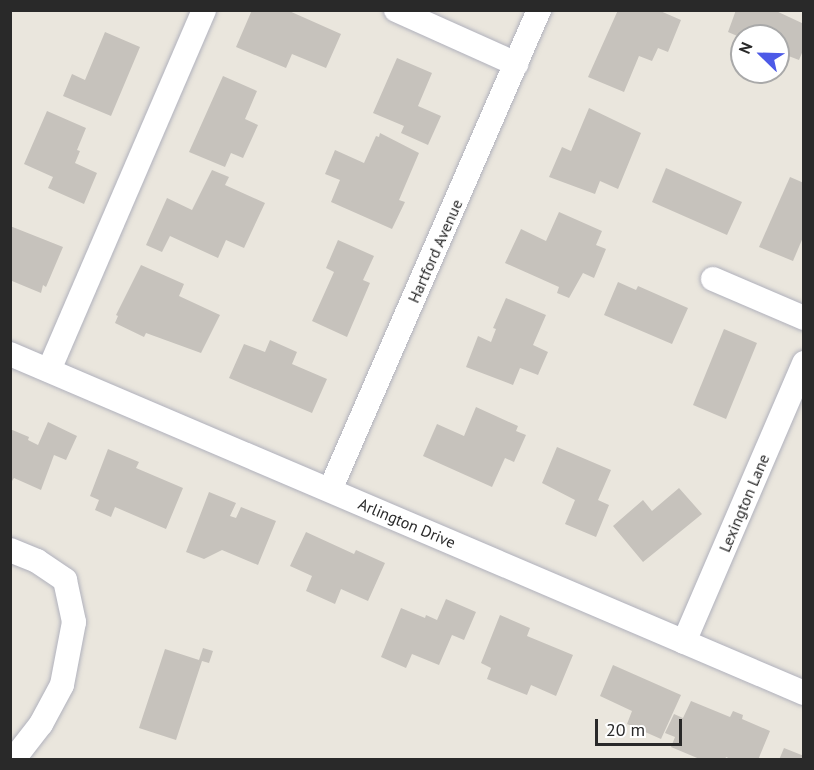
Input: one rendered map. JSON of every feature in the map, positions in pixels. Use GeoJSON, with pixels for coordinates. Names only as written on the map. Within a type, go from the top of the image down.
{"type":"FeatureCollection","features":[{"type":"Feature","properties":{"kind":"street"},"geometry":{"type":"LineString","coordinates":[[49,370],[204,10]]}},
{"type":"Feature","properties":{"kind":"street"},"geometry":{"type":"LineString","coordinates":[[396,10],[516,64]]}},
{"type":"Feature","properties":{"kind":"street","name":"Hartford Avenue"},"geometry":{"type":"LineString","coordinates":[[330,490],[539,10]]}},
{"type":"Feature","properties":{"kind":"street"},"geometry":{"type":"LineString","coordinates":[[712,279],[804,318]]}},
{"type":"Feature","properties":{"kind":"street","name":"Arlington Drive"},"geometry":{"type":"LineString","coordinates":[[10,354],[804,693]]}},
{"type":"Feature","properties":{"kind":"street","name":"Lexington Lane"},"geometry":{"type":"LineString","coordinates":[[684,642],[804,363]]}},
{"type":"Feature","properties":{"kind":"street"},"geometry":{"type":"LineString","coordinates":[[10,550],[37,561],[65,580],[74,622],[62,685],[41,724],[13,759]]}},
{"type":"Feature","properties":{"kind":"building"},"geometry":{"type":"Polygon","coordinates":[[[252,10],[287,10],[341,34],[326,68],[292,54],[286,68],[236,47],[252,10]]]}},
{"type":"Feature","properties":{"kind":"building"},"geometry":{"type":"Polygon","coordinates":[[[618,10],[658,10],[681,20],[668,52],[658,48],[652,61],[639,56],[624,92],[588,77],[618,10]]]}},
{"type":"Feature","properties":{"kind":"building"},"geometry":{"type":"Polygon","coordinates":[[[736,10],[774,10],[804,24],[804,48],[799,60],[790,57],[790,24],[731,24],[736,10]]]}},
{"type":"Feature","properties":{"kind":"building"},"geometry":{"type":"Polygon","coordinates":[[[105,32],[140,47],[111,116],[63,96],[72,74],[85,80],[105,32]]]}},
{"type":"Feature","properties":{"kind":"building"},"geometry":{"type":"Polygon","coordinates":[[[397,58],[432,73],[418,106],[441,116],[428,145],[401,133],[404,126],[373,113],[397,58]]]}},
{"type":"Feature","properties":{"kind":"building"},"geometry":{"type":"Polygon","coordinates":[[[223,76],[257,91],[245,119],[258,125],[243,158],[231,153],[225,167],[189,152],[223,76]]]}},
{"type":"Feature","properties":{"kind":"building"},"geometry":{"type":"Polygon","coordinates":[[[589,108],[641,133],[618,189],[600,181],[595,194],[549,177],[562,147],[571,151],[589,108]]]}},
{"type":"Feature","properties":{"kind":"building"},"geometry":{"type":"Polygon","coordinates":[[[47,111],[86,128],[77,150],[80,151],[75,163],[97,173],[84,204],[48,188],[53,177],[24,164],[47,111]]]}},
{"type":"Feature","properties":{"kind":"building"},"geometry":{"type":"Polygon","coordinates":[[[380,133],[419,153],[399,200],[405,202],[392,229],[331,202],[340,180],[325,174],[335,150],[364,163],[376,136],[379,137],[380,133]]]}},
{"type":"Feature","properties":{"kind":"building"},"geometry":{"type":"Polygon","coordinates":[[[666,168],[742,202],[727,235],[652,202],[666,168]]]}},
{"type":"Feature","properties":{"kind":"building"},"geometry":{"type":"Polygon","coordinates":[[[212,170],[229,177],[225,185],[265,203],[244,248],[226,240],[218,258],[170,236],[162,252],[146,245],[167,198],[192,210],[212,170]]]}},
{"type":"Feature","properties":{"kind":"building"},"geometry":{"type":"Polygon","coordinates":[[[790,177],[804,183],[804,235],[793,261],[759,247],[790,177]]]}},
{"type":"Feature","properties":{"kind":"building"},"geometry":{"type":"Polygon","coordinates":[[[559,212],[602,231],[596,245],[606,249],[594,278],[583,273],[569,298],[557,293],[559,287],[505,263],[521,229],[546,241],[559,212]]]}},
{"type":"Feature","properties":{"kind":"building"},"geometry":{"type":"Polygon","coordinates":[[[10,226],[63,247],[46,287],[43,285],[41,293],[12,281],[10,226]]]}},
{"type":"Feature","properties":{"kind":"building"},"geometry":{"type":"Polygon","coordinates":[[[338,240],[374,256],[363,280],[370,283],[347,337],[312,321],[334,272],[326,268],[338,240]]]}},
{"type":"Feature","properties":{"kind":"building"},"geometry":{"type":"Polygon","coordinates":[[[141,265],[184,284],[179,296],[220,315],[201,353],[146,333],[144,337],[115,323],[118,316],[116,315],[141,265]]]}},
{"type":"Feature","properties":{"kind":"building"},"geometry":{"type":"Polygon","coordinates":[[[618,282],[636,290],[638,286],[688,308],[672,344],[604,315],[618,282]]]}},
{"type":"Feature","properties":{"kind":"building"},"geometry":{"type":"Polygon","coordinates":[[[506,298],[546,315],[533,345],[548,352],[538,375],[520,368],[513,385],[466,367],[478,336],[491,342],[496,329],[493,328],[506,298]]]}},
{"type":"Feature","properties":{"kind":"building"},"geometry":{"type":"Polygon","coordinates":[[[724,329],[757,343],[726,419],[693,405],[724,329]]]}},
{"type":"Feature","properties":{"kind":"building"},"geometry":{"type":"Polygon","coordinates":[[[270,340],[297,352],[292,364],[327,379],[312,413],[229,378],[244,344],[265,352],[270,340]]]}},
{"type":"Feature","properties":{"kind":"building"},"geometry":{"type":"Polygon","coordinates":[[[476,407],[518,426],[516,431],[526,435],[514,462],[505,458],[492,487],[423,456],[437,424],[464,436],[476,407]]]}},
{"type":"Feature","properties":{"kind":"building"},"geometry":{"type":"Polygon","coordinates":[[[48,422],[77,436],[66,460],[54,455],[41,490],[14,478],[10,484],[10,429],[29,437],[28,440],[38,445],[48,422]]]}},
{"type":"Feature","properties":{"kind":"building"},"geometry":{"type":"Polygon","coordinates":[[[557,447],[611,470],[598,500],[609,505],[596,537],[565,524],[575,500],[542,483],[557,447]]]}},
{"type":"Feature","properties":{"kind":"building"},"geometry":{"type":"Polygon","coordinates":[[[108,449],[139,462],[136,468],[183,488],[166,529],[115,507],[111,517],[95,510],[99,500],[90,496],[108,449]]]}},
{"type":"Feature","properties":{"kind":"building"},"geometry":{"type":"Polygon","coordinates":[[[679,488],[702,514],[643,562],[613,526],[643,500],[652,511],[679,488]]]}},
{"type":"Feature","properties":{"kind":"building"},"geometry":{"type":"Polygon","coordinates":[[[209,492],[236,503],[230,516],[236,518],[241,507],[276,521],[258,565],[222,550],[204,559],[186,552],[209,492]]]}},
{"type":"Feature","properties":{"kind":"building"},"geometry":{"type":"Polygon","coordinates":[[[306,532],[354,554],[356,550],[385,563],[368,601],[341,589],[335,604],[306,591],[312,576],[290,566],[306,532]]]}},
{"type":"Feature","properties":{"kind":"building"},"geometry":{"type":"Polygon","coordinates":[[[446,599],[476,612],[464,640],[452,635],[439,665],[412,654],[406,668],[381,657],[401,608],[425,618],[426,615],[437,620],[446,599]]]}},
{"type":"Feature","properties":{"kind":"building"},"geometry":{"type":"Polygon","coordinates":[[[500,615],[530,628],[527,636],[573,655],[556,696],[531,685],[527,695],[487,679],[491,668],[481,663],[500,615]]]}},
{"type":"Feature","properties":{"kind":"building"},"geometry":{"type":"Polygon","coordinates":[[[203,648],[213,651],[209,663],[202,661],[176,740],[139,728],[165,649],[199,660],[203,648]]]}},
{"type":"Feature","properties":{"kind":"building"},"geometry":{"type":"Polygon","coordinates":[[[613,665],[681,695],[661,739],[627,724],[632,711],[600,696],[613,665]]]}},
{"type":"Feature","properties":{"kind":"building"},"geometry":{"type":"Polygon","coordinates":[[[691,701],[730,717],[733,711],[743,715],[742,719],[770,731],[758,760],[733,760],[726,757],[725,760],[702,760],[671,747],[675,737],[665,733],[674,714],[683,718],[691,701]]]}},
{"type":"Feature","properties":{"kind":"building"},"geometry":{"type":"Polygon","coordinates":[[[784,748],[804,756],[804,760],[779,760],[784,748]]]}}]}
